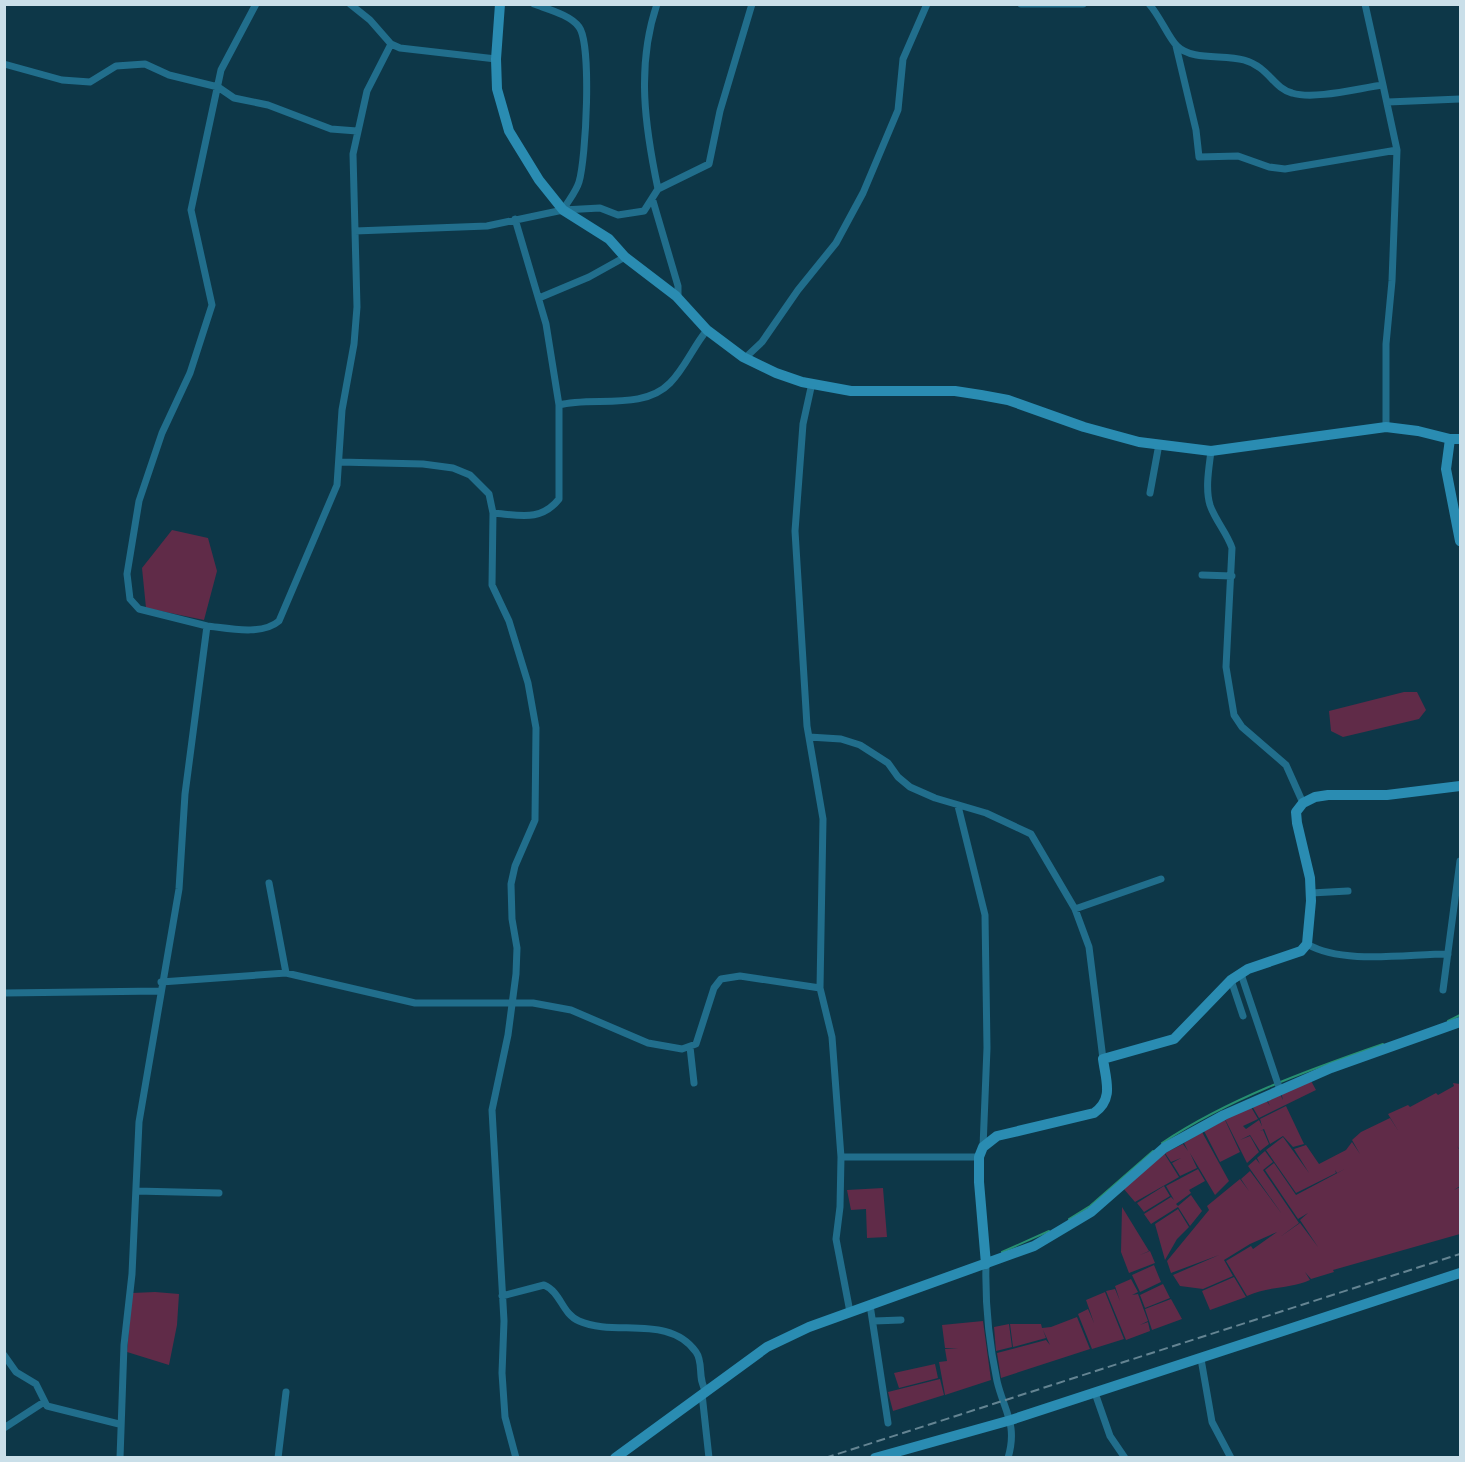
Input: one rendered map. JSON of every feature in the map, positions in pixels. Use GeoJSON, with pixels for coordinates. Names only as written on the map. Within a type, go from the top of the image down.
{"type":"FeatureCollection","features":[{"type":"Feature","properties":{"kind":"street"},"geometry":{"type":"LineString","coordinates":[[256,4],[220,70],[200,159],[191,210],[212,305],[190,373],[162,433],[139,501],[127,574],[130,599],[139,609],[207,626],[245,629],[267,627],[279,621],[337,485],[342,410],[355,326],[352,154],[368,91],[391,44]]}},
{"type":"Feature","properties":{"kind":"street"},"geometry":{"type":"LineString","coordinates":[[350,4],[370,20],[391,44],[400,48],[496,58]]}},
{"type":"Feature","properties":{"kind":"street"},"geometry":{"type":"LineString","coordinates":[[500,4],[496,58],[497,89],[509,131],[534,172],[563,210],[609,239],[626,257],[678,297],[707,330],[746,358],[776,374],[851,391],[955,391],[981,394],[1008,400],[1084,427],[1159,444],[1210,451],[1386,427],[1455,439],[1446,469],[1461,541]]}},
{"type":"Feature","properties":{"kind":"street"},"geometry":{"type":"LineString","coordinates":[[534,4],[576,23],[583,35],[586,69],[585,136],[579,182],[563,210]]}},
{"type":"Feature","properties":{"kind":"street"},"geometry":{"type":"LineString","coordinates":[[355,231],[465,228],[563,210],[600,208],[618,215],[644,211],[653,201],[658,189],[646,134],[642,99],[650,29],[657,4]]}},
{"type":"Feature","properties":{"kind":"street"},"geometry":{"type":"LineString","coordinates":[[658,189],[710,164],[728,83],[752,4]]}},
{"type":"Feature","properties":{"kind":"street"},"geometry":{"type":"LineString","coordinates":[[746,358],[762,342],[798,290],[836,243],[863,193],[898,110],[903,59],[927,4]]}},
{"type":"Feature","properties":{"kind":"street"},"geometry":{"type":"LineString","coordinates":[[1022,4],[1083,4]]}},
{"type":"Feature","properties":{"kind":"street"},"geometry":{"type":"LineString","coordinates":[[1149,4],[1163,21],[1176,46],[1196,130],[1198,157],[1238,156],[1269,167],[1285,169],[1397,150]]}},
{"type":"Feature","properties":{"kind":"street"},"geometry":{"type":"LineString","coordinates":[[1365,4],[1397,150],[1392,281],[1386,344],[1386,427]]}},
{"type":"Feature","properties":{"kind":"street"},"geometry":{"type":"LineString","coordinates":[[1176,46],[1187,52],[1243,60],[1258,65],[1279,86],[1291,93],[1306,95],[1383,85]]}},
{"type":"Feature","properties":{"kind":"street"},"geometry":{"type":"LineString","coordinates":[[4,64],[62,80],[90,82],[116,66],[146,64],[169,75],[218,87],[234,98],[268,105],[331,129],[357,131]]}},
{"type":"Feature","properties":{"kind":"street"},"geometry":{"type":"LineString","coordinates":[[1388,102],[1461,99]]}},
{"type":"Feature","properties":{"kind":"street"},"geometry":{"type":"LineString","coordinates":[[653,201],[680,291],[678,297]]}},
{"type":"Feature","properties":{"kind":"street"},"geometry":{"type":"LineString","coordinates":[[493,513],[537,516],[551,510],[559,500],[559,405],[556,373],[539,298],[515,219]]}},
{"type":"Feature","properties":{"kind":"street"},"geometry":{"type":"LineString","coordinates":[[539,298],[589,277],[626,257]]}},
{"type":"Feature","properties":{"kind":"street"},"geometry":{"type":"LineString","coordinates":[[559,405],[637,398],[664,390],[707,330]]}},
{"type":"Feature","properties":{"kind":"street"},"geometry":{"type":"LineString","coordinates":[[812,383],[802,424],[795,531],[809,737],[823,819],[820,988],[832,1037],[841,1157],[840,1207],[836,1239],[849,1309]]}},
{"type":"Feature","properties":{"kind":"street"},"geometry":{"type":"LineString","coordinates":[[1150,493],[1159,444]]}},
{"type":"Feature","properties":{"kind":"street"},"geometry":{"type":"LineString","coordinates":[[1210,451],[1208,493],[1214,513],[1226,531],[1232,548],[1226,667],[1234,715],[1242,727],[1286,765],[1303,803]]}},
{"type":"Feature","properties":{"kind":"street"},"geometry":{"type":"LineString","coordinates":[[339,462],[423,464],[453,468],[470,475],[489,494],[493,513],[492,585],[509,621],[528,682],[536,728],[538,757],[535,820],[515,866],[511,884],[512,919],[517,948],[508,1035],[492,1110],[502,1296],[505,1417],[516,1458]]}},
{"type":"Feature","properties":{"kind":"street"},"geometry":{"type":"LineString","coordinates":[[1202,575],[1232,576]]}},
{"type":"Feature","properties":{"kind":"street"},"geometry":{"type":"LineString","coordinates":[[120,1458],[119,1425],[139,1122],[150,1069],[160,991],[178,889],[185,794],[207,626]]}},
{"type":"Feature","properties":{"kind":"street"},"geometry":{"type":"LineString","coordinates":[[809,737],[841,739],[860,745],[888,763],[898,777],[910,787],[958,806],[986,813],[1031,834],[1075,909],[1089,947],[1107,1100],[1104,1106],[1094,1113],[1069,1121],[997,1136],[981,1152],[841,1157]]}},
{"type":"Feature","properties":{"kind":"street"},"geometry":{"type":"LineString","coordinates":[[1103,1059],[1174,1039],[1231,980],[1301,951],[1307,944],[1311,893],[1296,823],[1296,812],[1303,803],[1315,797],[1328,795],[1387,795],[1461,786]]}},
{"type":"Feature","properties":{"kind":"street"},"geometry":{"type":"LineString","coordinates":[[958,806],[985,915],[987,1048],[981,1152],[986,1294],[992,1353],[998,1383],[1013,1432],[1008,1458]]}},
{"type":"Feature","properties":{"kind":"street"},"geometry":{"type":"LineString","coordinates":[[1443,990],[1461,861]]}},
{"type":"Feature","properties":{"kind":"street"},"geometry":{"type":"LineString","coordinates":[[1075,909],[1161,879]]}},
{"type":"Feature","properties":{"kind":"street"},"geometry":{"type":"LineString","coordinates":[[269,883],[286,973]]}},
{"type":"Feature","properties":{"kind":"street"},"geometry":{"type":"LineString","coordinates":[[1311,893],[1348,891]]}},
{"type":"Feature","properties":{"kind":"street"},"geometry":{"type":"LineString","coordinates":[[1307,944],[1316,949],[1352,955],[1448,954]]}},
{"type":"Feature","properties":{"kind":"street"},"geometry":{"type":"LineString","coordinates":[[162,982],[286,973],[408,1002],[533,1003],[571,1010],[648,1043],[682,1049],[696,1044],[714,988],[721,979],[740,976],[820,988]]}},
{"type":"Feature","properties":{"kind":"street"},"geometry":{"type":"LineString","coordinates":[[1242,974],[1279,1086]]}},
{"type":"Feature","properties":{"kind":"street"},"geometry":{"type":"LineString","coordinates":[[1231,980],[1243,1016]]}},
{"type":"Feature","properties":{"kind":"street"},"geometry":{"type":"LineString","coordinates":[[4,993],[160,991]]}},
{"type":"Feature","properties":{"kind":"street"},"geometry":{"type":"LineString","coordinates":[[615,1458],[703,1390],[767,1347],[849,1309],[870,1305],[985,1259],[1056,1235],[1091,1212],[1164,1148],[1279,1086],[1461,1022]]}},
{"type":"Feature","properties":{"kind":"street"},"geometry":{"type":"LineString","coordinates":[[690,1047],[694,1083]]}},
{"type":"Feature","properties":{"kind":"street"},"geometry":{"type":"LineString","coordinates":[[136,1191],[219,1193]]}},
{"type":"Feature","properties":{"kind":"street"},"geometry":{"type":"LineString","coordinates":[[875,1458],[1011,1420],[1461,1273]]}},
{"type":"Feature","properties":{"kind":"street"},"geometry":{"type":"LineString","coordinates":[[502,1296],[544,1285],[550,1288],[570,1316],[581,1322],[598,1326],[651,1328],[687,1341],[698,1354],[709,1458]]}},
{"type":"Feature","properties":{"kind":"street"},"geometry":{"type":"LineString","coordinates":[[870,1305],[888,1423]]}},
{"type":"Feature","properties":{"kind":"street"},"geometry":{"type":"LineString","coordinates":[[874,1321],[901,1320]]}},
{"type":"Feature","properties":{"kind":"street"},"geometry":{"type":"LineString","coordinates":[[4,1355],[16,1372],[36,1384],[47,1406],[119,1425]]}},
{"type":"Feature","properties":{"kind":"street"},"geometry":{"type":"LineString","coordinates":[[1201,1359],[1212,1422],[1231,1458]]}},
{"type":"Feature","properties":{"kind":"street"},"geometry":{"type":"LineString","coordinates":[[278,1458],[286,1392]]}},
{"type":"Feature","properties":{"kind":"street"},"geometry":{"type":"LineString","coordinates":[[1095,1393],[1110,1436],[1125,1458]]}},
{"type":"Feature","properties":{"kind":"street"},"geometry":{"type":"LineString","coordinates":[[4,1428],[44,1402]]}},
{"type":"Feature","properties":{"kind":"shaded area"},"geometry":{"type":"Polygon","coordinates":[[[172,530],[208,538],[217,571],[204,620],[146,608],[142,568],[172,530]]]}},
{"type":"Feature","properties":{"kind":"shaded area"},"geometry":{"type":"Polygon","coordinates":[[[1404,692],[1417,692],[1426,710],[1419,719],[1343,737],[1331,731],[1329,711],[1404,692]]]}},
{"type":"Feature","properties":{"kind":"shaded area"},"geometry":{"type":"Polygon","coordinates":[[[1310,1079],[1316,1090],[1259,1118],[1252,1106],[1266,1100],[1270,1106],[1267,1099],[1280,1094],[1283,1100],[1281,1092],[1310,1079]]]}},
{"type":"Feature","properties":{"kind":"shaded area"},"geometry":{"type":"Polygon","coordinates":[[[1453,1083],[1460,1084],[1460,1150],[1457,1146],[1460,1151],[1460,1186],[1454,1190],[1460,1187],[1460,1234],[1333,1270],[1334,1272],[1311,1279],[1305,1272],[1310,1280],[1247,1296],[1226,1261],[1251,1246],[1253,1249],[1277,1232],[1250,1244],[1224,1260],[1233,1276],[1203,1289],[1180,1286],[1173,1275],[1219,1255],[1171,1273],[1167,1261],[1209,1210],[1207,1206],[1240,1179],[1249,1191],[1241,1179],[1250,1171],[1282,1214],[1248,1166],[1256,1159],[1260,1164],[1257,1158],[1265,1151],[1273,1162],[1263,1170],[1299,1223],[1280,1237],[1300,1223],[1318,1247],[1300,1220],[1308,1213],[1298,1219],[1265,1170],[1274,1163],[1296,1195],[1345,1169],[1337,1173],[1335,1170],[1336,1173],[1296,1193],[1266,1150],[1283,1137],[1309,1173],[1294,1149],[1306,1145],[1319,1164],[1346,1150],[1352,1142],[1360,1154],[1352,1140],[1361,1132],[1390,1118],[1399,1132],[1388,1114],[1408,1105],[1410,1107],[1436,1093],[1438,1095],[1454,1086],[1453,1083]]]}},
{"type":"Feature","properties":{"kind":"shaded area"},"geometry":{"type":"Polygon","coordinates":[[[1286,1106],[1304,1144],[1293,1147],[1283,1136],[1270,1144],[1264,1129],[1260,1131],[1263,1130],[1269,1144],[1260,1151],[1250,1135],[1240,1140],[1250,1136],[1259,1152],[1247,1163],[1225,1119],[1251,1107],[1258,1119],[1243,1126],[1246,1129],[1259,1120],[1262,1126],[1260,1119],[1286,1106]]]}},
{"type":"Feature","properties":{"kind":"shaded area"},"geometry":{"type":"Polygon","coordinates":[[[1225,1120],[1240,1152],[1220,1162],[1204,1131],[1225,1120]]]}},
{"type":"Feature","properties":{"kind":"shaded area"},"geometry":{"type":"Polygon","coordinates":[[[1202,1132],[1229,1181],[1215,1195],[1190,1153],[1197,1168],[1180,1176],[1172,1163],[1181,1158],[1171,1162],[1165,1153],[1183,1144],[1188,1151],[1184,1143],[1202,1132]]]}},
{"type":"Feature","properties":{"kind":"shaded area"},"geometry":{"type":"Polygon","coordinates":[[[1164,1153],[1179,1177],[1135,1202],[1123,1188],[1164,1153]]]}},
{"type":"Feature","properties":{"kind":"shaded area"},"geometry":{"type":"Polygon","coordinates":[[[1198,1169],[1205,1181],[1189,1190],[1191,1193],[1176,1204],[1178,1206],[1191,1195],[1202,1211],[1190,1226],[1178,1207],[1151,1224],[1144,1214],[1171,1197],[1174,1200],[1166,1186],[1198,1169]]]}},
{"type":"Feature","properties":{"kind":"shaded area"},"geometry":{"type":"Polygon","coordinates":[[[1164,1186],[1170,1196],[1144,1212],[1137,1203],[1164,1186]]]}},
{"type":"Feature","properties":{"kind":"shaded area"},"geometry":{"type":"Polygon","coordinates":[[[883,1188],[887,1237],[867,1238],[866,1209],[851,1210],[847,1190],[883,1188]]]}},
{"type":"Feature","properties":{"kind":"shaded area"},"geometry":{"type":"Polygon","coordinates":[[[1122,1207],[1149,1251],[1140,1255],[1150,1251],[1155,1263],[1129,1273],[1121,1252],[1122,1207]]]}},
{"type":"Feature","properties":{"kind":"shaded area"},"geometry":{"type":"Polygon","coordinates":[[[1178,1209],[1189,1227],[1177,1239],[1165,1260],[1155,1224],[1178,1209]]]}},
{"type":"Feature","properties":{"kind":"shaded area"},"geometry":{"type":"Polygon","coordinates":[[[1154,1265],[1161,1282],[1140,1292],[1132,1275],[1154,1265]]]}},
{"type":"Feature","properties":{"kind":"shaded area"},"geometry":{"type":"Polygon","coordinates":[[[1234,1277],[1246,1297],[1210,1310],[1202,1291],[1234,1277]]]}},
{"type":"Feature","properties":{"kind":"shaded area"},"geometry":{"type":"Polygon","coordinates":[[[1131,1279],[1138,1292],[1132,1295],[1138,1294],[1148,1321],[1140,1325],[1148,1322],[1150,1331],[1126,1340],[1106,1291],[1115,1289],[1120,1301],[1115,1286],[1131,1279]]]}},
{"type":"Feature","properties":{"kind":"shaded area"},"geometry":{"type":"Polygon","coordinates":[[[1163,1284],[1170,1298],[1145,1308],[1140,1295],[1163,1284]]]}},
{"type":"Feature","properties":{"kind":"shaded area"},"geometry":{"type":"Polygon","coordinates":[[[1105,1292],[1124,1339],[1092,1349],[1078,1314],[1088,1309],[1094,1323],[1086,1300],[1105,1292]]]}},
{"type":"Feature","properties":{"kind":"shaded area"},"geometry":{"type":"Polygon","coordinates":[[[132,1293],[179,1294],[177,1325],[169,1365],[127,1352],[132,1293]]]}},
{"type":"Feature","properties":{"kind":"shaded area"},"geometry":{"type":"Polygon","coordinates":[[[1171,1299],[1182,1319],[1152,1330],[1145,1309],[1171,1299]]]}},
{"type":"Feature","properties":{"kind":"shaded area"},"geometry":{"type":"Polygon","coordinates":[[[1077,1317],[1090,1349],[1001,1378],[997,1353],[1046,1340],[1050,1345],[1043,1330],[1046,1338],[1013,1347],[1010,1324],[1041,1324],[1042,1328],[1077,1317]]]}},
{"type":"Feature","properties":{"kind":"shaded area"},"geometry":{"type":"Polygon","coordinates":[[[983,1321],[991,1380],[945,1395],[939,1362],[947,1361],[945,1349],[958,1348],[945,1348],[942,1325],[983,1321]]]}},
{"type":"Feature","properties":{"kind":"shaded area"},"geometry":{"type":"Polygon","coordinates":[[[1009,1324],[1012,1347],[996,1351],[994,1327],[1009,1324]]]}},
{"type":"Feature","properties":{"kind":"shaded area"},"geometry":{"type":"Polygon","coordinates":[[[935,1364],[938,1378],[899,1388],[894,1373],[935,1364]]]}},
{"type":"Feature","properties":{"kind":"shaded area"},"geometry":{"type":"Polygon","coordinates":[[[940,1379],[944,1395],[893,1411],[888,1392],[940,1379]]]}},
{"type":"Feature","properties":{"kind":"waterway"},"geometry":{"type":"LineString","coordinates":[[1448,1021],[1460,1015]]}},
{"type":"Feature","properties":{"kind":"waterway"},"geometry":{"type":"LineString","coordinates":[[1162,1143],[1187,1127],[1241,1099],[1326,1064],[1383,1044]]}},
{"type":"Feature","properties":{"kind":"waterway"},"geometry":{"type":"LineString","coordinates":[[1069,1219],[1090,1206],[1153,1151]]}},
{"type":"Feature","properties":{"kind":"waterway"},"geometry":{"type":"LineString","coordinates":[[1002,1252],[1049,1231]]}},
{"type":"Feature","properties":{"kind":"railway"},"geometry":{"type":"LineString","coordinates":[[825,1458],[1460,1254]]}}]}
